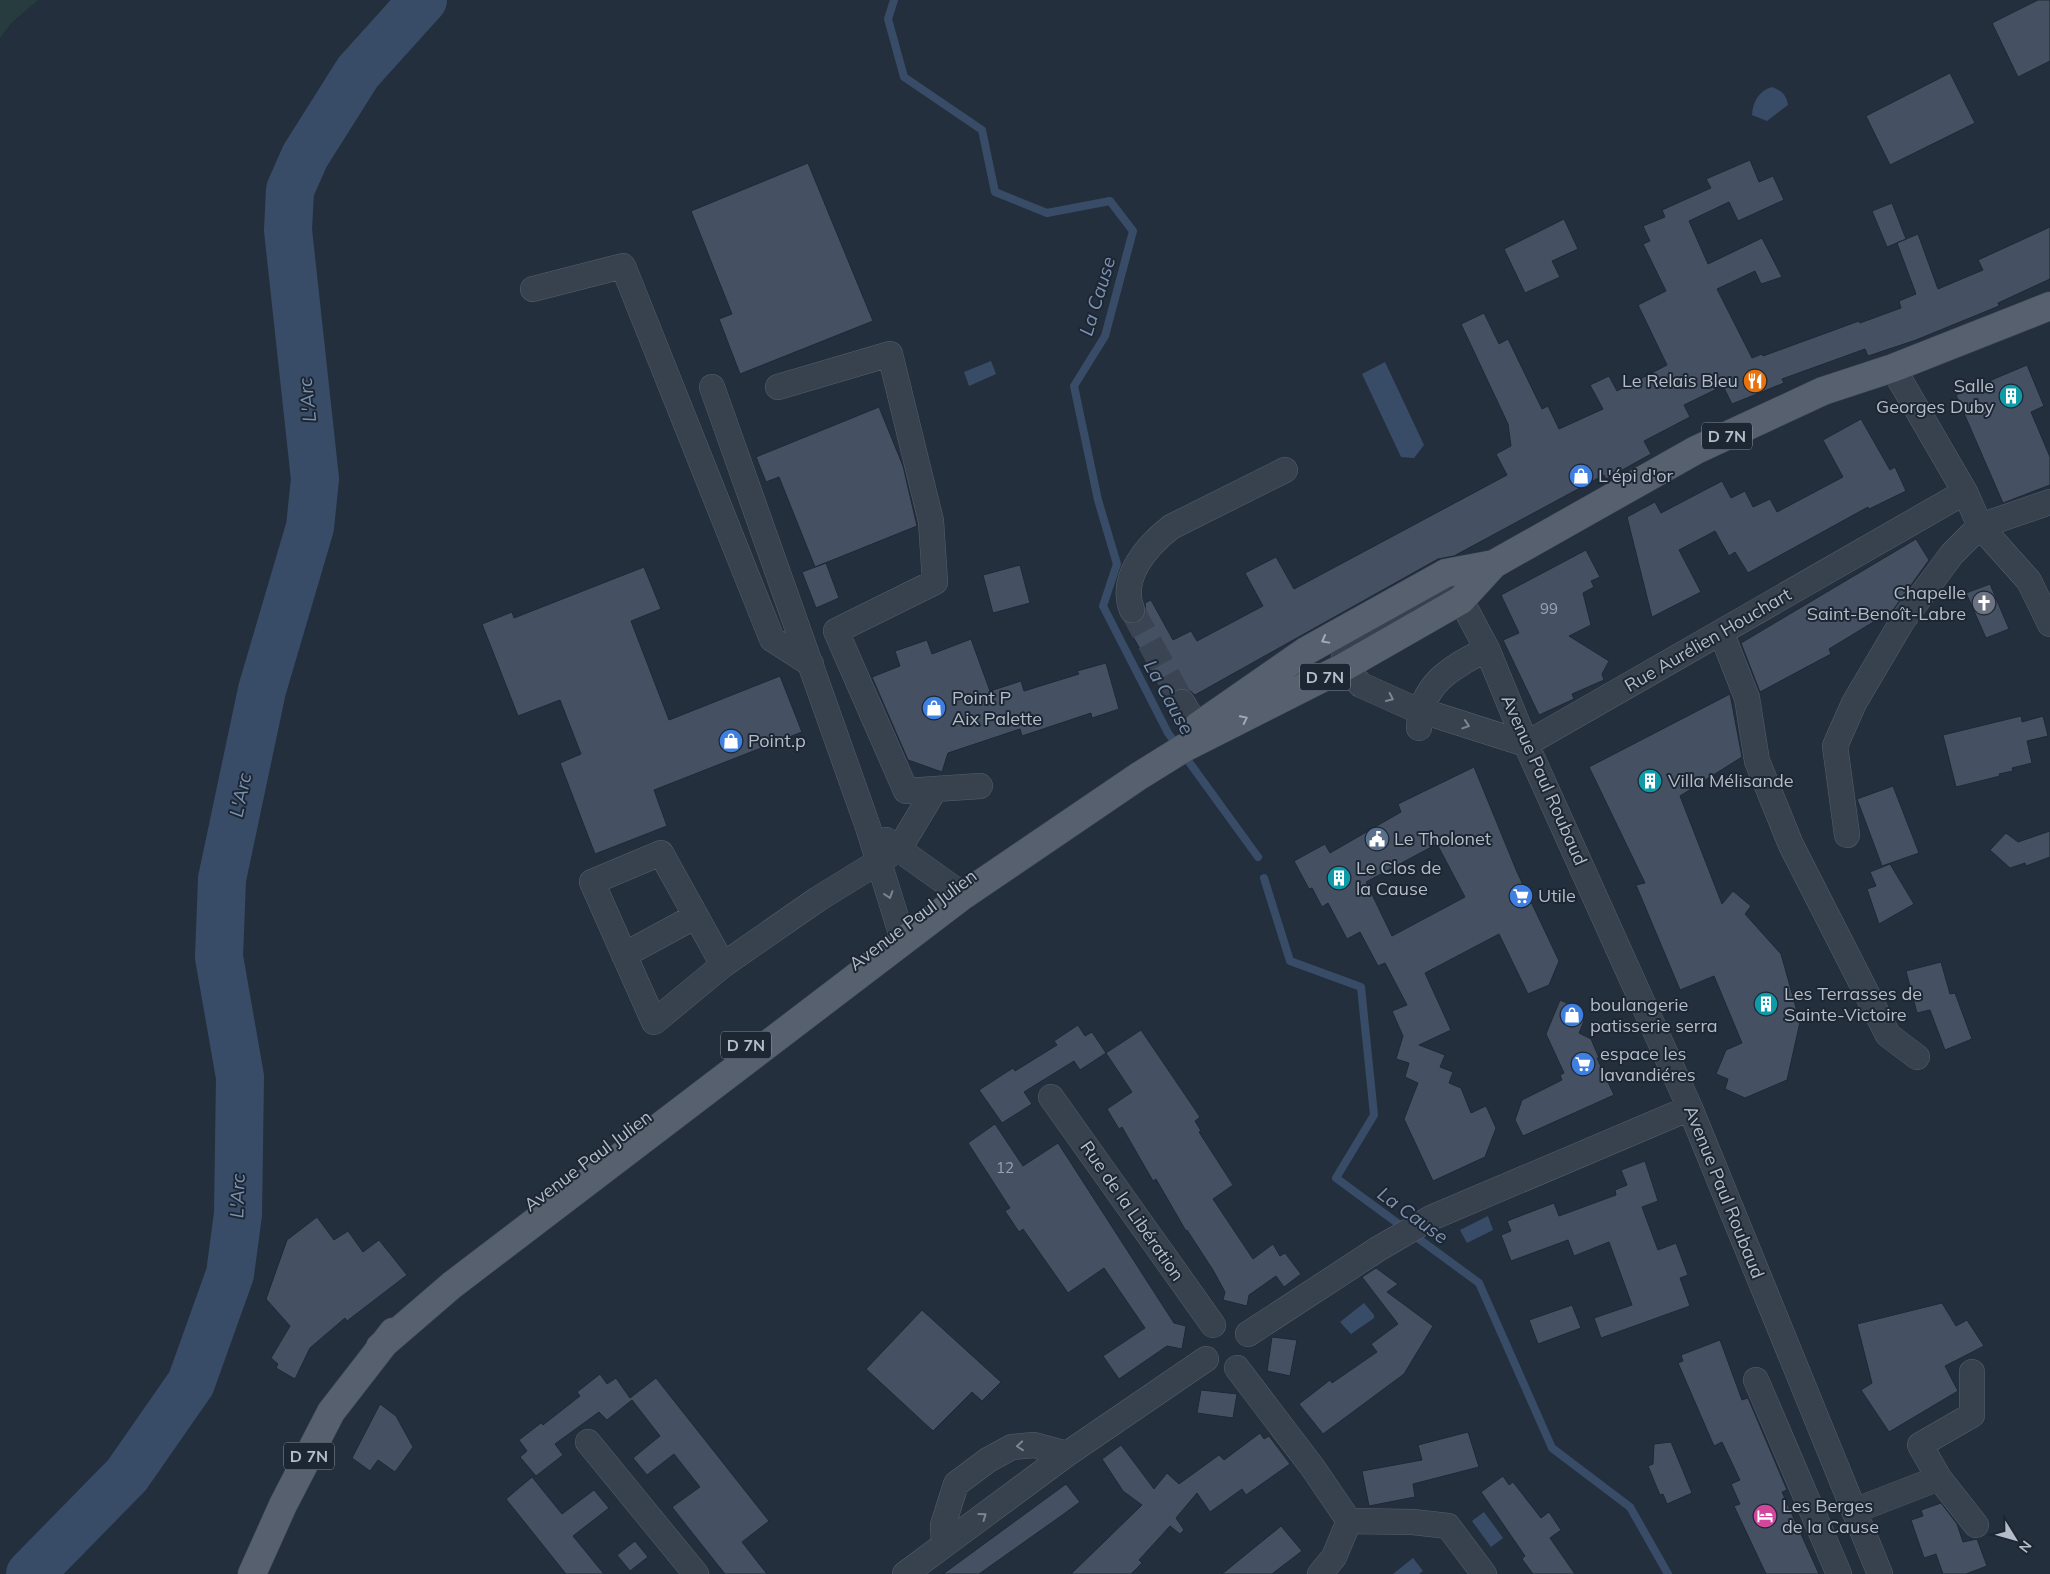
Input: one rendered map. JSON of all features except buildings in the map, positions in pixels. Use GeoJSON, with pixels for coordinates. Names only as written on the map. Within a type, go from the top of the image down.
{"type":"FeatureCollection","features":[{"type":"Feature","properties":{"kind":"main road","name":"Avenue Paul Julien"},"geometry":{"type":"LineString","coordinates":[[252,1574],[331,1412],[380,1347],[447,1267],[900,930],[953,888],[1191,738],[1306,651],[1444,585],[1494,564],[1696,450],[1823,391],[1893,368],[2050,306]]}},
{"type":"Feature","properties":{"kind":"main road","name":"Avenue Paul Julien"},"geometry":{"type":"LineString","coordinates":[[1191,738],[1344,667],[1444,585]]}},
{"type":"Feature","properties":{"kind":"main road","name":"Avenue Paul Julien"},"geometry":{"type":"LineString","coordinates":[[380,1347],[452,1285],[962,897],[1136,772]]}},
{"type":"Feature","properties":{"kind":"street"},"geometry":{"type":"LineString","coordinates":[[533,289],[623,266],[772,639],[811,664]]}},
{"type":"Feature","properties":{"kind":"street"},"geometry":{"type":"LineString","coordinates":[[778,387],[890,354],[931,521],[935,582],[836,631],[906,791],[980,786]]}},
{"type":"Feature","properties":{"kind":"street"},"geometry":{"type":"LineString","coordinates":[[1893,368],[1964,492],[1980,526],[2050,603]]}},
{"type":"Feature","properties":{"kind":"street"},"geometry":{"type":"LineString","coordinates":[[712,387],[868,827],[888,854],[953,888]]}},
{"type":"Feature","properties":{"kind":"street"},"geometry":{"type":"LineString","coordinates":[[1132,610],[1128,596],[1131,578],[1143,555],[1158,537],[1171,526],[1285,470]]}},
{"type":"Feature","properties":{"kind":"street","name":"Rue Aurélien Houchart"},"geometry":{"type":"LineString","coordinates":[[1526,744],[1964,492]]}},
{"type":"Feature","properties":{"kind":"street"},"geometry":{"type":"LineString","coordinates":[[1847,835],[1835,746],[1854,703],[1903,620],[1952,554],[1980,526],[2050,502]]}},
{"type":"Feature","properties":{"kind":"street"},"geometry":{"type":"LineString","coordinates":[[2029,581],[2050,624]]}},
{"type":"Feature","properties":{"kind":"street","name":"Avenue Paul Roubaud"},"geometry":{"type":"LineString","coordinates":[[1444,585],[1487,649],[1526,744],[1690,1108],[1880,1574]]}},
{"type":"Feature","properties":{"kind":"street"},"geometry":{"type":"LineString","coordinates":[[1721,632],[1747,698],[1757,761],[1790,845],[1888,1035],[1917,1056]]}},
{"type":"Feature","properties":{"kind":"street"},"geometry":{"type":"LineString","coordinates":[[1420,719],[1428,694],[1450,669],[1487,649]]}},
{"type":"Feature","properties":{"kind":"street"},"geometry":{"type":"LineString","coordinates":[[1344,667],[1361,685],[1420,719],[1526,744]]}},
{"type":"Feature","properties":{"kind":"street"},"geometry":{"type":"LineString","coordinates":[[1182,702],[1191,738]]}},
{"type":"Feature","properties":{"kind":"street"},"geometry":{"type":"LineString","coordinates":[[723,965],[661,852],[592,882],[654,1022],[723,965],[818,899],[888,854],[935,789]]}},
{"type":"Feature","properties":{"kind":"street"},"geometry":{"type":"LineString","coordinates":[[888,854],[900,930]]}},
{"type":"Feature","properties":{"kind":"street"},"geometry":{"type":"LineString","coordinates":[[624,954],[696,916]]}},
{"type":"Feature","properties":{"kind":"street","name":"Rue de la Libération"},"geometry":{"type":"LineString","coordinates":[[1051,1097],[1213,1325]]}},
{"type":"Feature","properties":{"kind":"street"},"geometry":{"type":"LineString","coordinates":[[1248,1334],[1378,1249],[1431,1218],[1690,1108]]}},
{"type":"Feature","properties":{"kind":"street"},"geometry":{"type":"LineString","coordinates":[[1228,1321],[1243,1327],[1248,1334],[1250,1341],[1249,1356],[1237,1368],[1221,1370],[1213,1367],[1206,1359],[1202,1346],[1203,1338],[1213,1325],[1228,1321]]}},
{"type":"Feature","properties":{"kind":"street"},"geometry":{"type":"LineString","coordinates":[[905,1574],[1067,1454],[1206,1359]]}},
{"type":"Feature","properties":{"kind":"street"},"geometry":{"type":"LineString","coordinates":[[1237,1368],[1314,1468],[1349,1521]]}},
{"type":"Feature","properties":{"kind":"street"},"geometry":{"type":"LineString","coordinates":[[1972,1372],[1972,1415],[1920,1445],[1939,1478],[1976,1525]]}},
{"type":"Feature","properties":{"kind":"street"},"geometry":{"type":"LineString","coordinates":[[1756,1380],[1838,1574]]}},
{"type":"Feature","properties":{"kind":"street"},"geometry":{"type":"LineString","coordinates":[[1785,1446],[1822,1430]]}},
{"type":"Feature","properties":{"kind":"street"},"geometry":{"type":"LineString","coordinates":[[588,1442],[696,1574]]}},
{"type":"Feature","properties":{"kind":"street"},"geometry":{"type":"LineString","coordinates":[[944,1545],[943,1525],[956,1484],[980,1466],[1012,1447],[1034,1445],[1067,1454]]}},
{"type":"Feature","properties":{"kind":"street"},"geometry":{"type":"LineString","coordinates":[[1854,1511],[1939,1478]]}},
{"type":"Feature","properties":{"kind":"street"},"geometry":{"type":"LineString","coordinates":[[1320,1574],[1334,1557],[1349,1521]]}},
{"type":"Feature","properties":{"kind":"street"},"geometry":{"type":"LineString","coordinates":[[1349,1521],[1413,1522],[1448,1526],[1484,1574]]}},
{"type":"Feature","properties":{"kind":"green space"},"geometry":{"type":"Polygon","coordinates":[[[0,0],[38,0],[11,23],[0,38],[0,0]]]}},
{"type":"Feature","properties":{"kind":"water"},"geometry":{"type":"Polygon","coordinates":[[[1772,87],[1783,93],[1788,105],[1767,121],[1752,115],[1754,105],[1760,94],[1772,87]]]}},
{"type":"Feature","properties":{"kind":"water"},"geometry":{"type":"Polygon","coordinates":[[[991,361],[996,374],[969,386],[964,372],[991,361]]]}},
{"type":"Feature","properties":{"kind":"water"},"geometry":{"type":"Polygon","coordinates":[[[1385,362],[1424,445],[1414,458],[1401,457],[1362,374],[1385,362]]]}},
{"type":"Feature","properties":{"kind":"water"},"geometry":{"type":"Polygon","coordinates":[[[1488,1216],[1493,1230],[1467,1243],[1460,1230],[1488,1216]]]}},
{"type":"Feature","properties":{"kind":"water"},"geometry":{"type":"Polygon","coordinates":[[[1364,1303],[1374,1315],[1374,1318],[1351,1334],[1340,1322],[1364,1303]]]}},
{"type":"Feature","properties":{"kind":"water"},"geometry":{"type":"Polygon","coordinates":[[[1484,1512],[1503,1538],[1491,1547],[1472,1521],[1484,1512]]]}},
{"type":"Feature","properties":{"kind":"water"},"geometry":{"type":"Polygon","coordinates":[[[1413,1558],[1423,1571],[1419,1574],[1393,1574],[1413,1558]]]}},
{"type":"Feature","properties":{"kind":"waterway","name":"L'Arc"},"geometry":{"type":"LineString","coordinates":[[30,1574],[127,1475],[191,1383],[230,1274],[238,1214],[240,1077],[219,957],[222,879],[262,690],[310,527],[315,479],[288,230],[290,190],[305,156],[358,72],[423,0]]}},
{"type":"Feature","properties":{"kind":"waterway","name":"La Cause"},"geometry":{"type":"LineString","coordinates":[[894,0],[888,19],[904,77],[982,130],[995,192],[1047,213],[1110,201],[1133,231],[1105,336],[1074,386],[1098,500],[1117,564],[1103,606],[1168,733],[1258,857]]}},
{"type":"Feature","properties":{"kind":"waterway","name":"La Cause"},"geometry":{"type":"LineString","coordinates":[[1264,878],[1290,961],[1361,987],[1374,1115],[1336,1178],[1479,1283],[1552,1448],[1630,1507],[1668,1574]]}},
{"type":"Feature","properties":{"kind":"tunnel"},"geometry":{"type":"LineString","coordinates":[[1132,610],[1182,702]]}},
{"type":"Feature","properties":{"kind":"place","name":"Le Relais Bleu"},"geometry":{"type":"Point","coordinates":[1755,381]}},
{"type":"Feature","properties":{"kind":"place","name":"Salle Georges Duby"},"geometry":{"type":"Point","coordinates":[2011,396]}},
{"type":"Feature","properties":{"kind":"place","name":"L'épi d'or"},"geometry":{"type":"Point","coordinates":[1581,476]}},
{"type":"Feature","properties":{"kind":"place","name":"Chapelle Saint-Benoît-Labre"},"geometry":{"type":"Point","coordinates":[1984,603]}},
{"type":"Feature","properties":{"kind":"place","name":"Point P Aix Palette"},"geometry":{"type":"Point","coordinates":[934,708]}},
{"type":"Feature","properties":{"kind":"place","name":"Point.p"},"geometry":{"type":"Point","coordinates":[731,741]}},
{"type":"Feature","properties":{"kind":"place","name":"Villa Mélisande"},"geometry":{"type":"Point","coordinates":[1650,781]}},
{"type":"Feature","properties":{"kind":"place","name":"Le Tholonet"},"geometry":{"type":"Point","coordinates":[1377,839]}},
{"type":"Feature","properties":{"kind":"place","name":"Le Clos de la Cause"},"geometry":{"type":"Point","coordinates":[1339,878]}},
{"type":"Feature","properties":{"kind":"place","name":"Utile"},"geometry":{"type":"Point","coordinates":[1521,896]}},
{"type":"Feature","properties":{"kind":"place","name":"Les Terrasses de Sainte-Victoire"},"geometry":{"type":"Point","coordinates":[1766,1004]}},
{"type":"Feature","properties":{"kind":"place","name":"boulangerie patisserie serra"},"geometry":{"type":"Point","coordinates":[1572,1015]}},
{"type":"Feature","properties":{"kind":"place","name":"espace les lavandiéres"},"geometry":{"type":"Point","coordinates":[1583,1064]}},
{"type":"Feature","properties":{"kind":"place","name":"Les Berges de la Cause"},"geometry":{"type":"Point","coordinates":[1765,1516]}}]}
